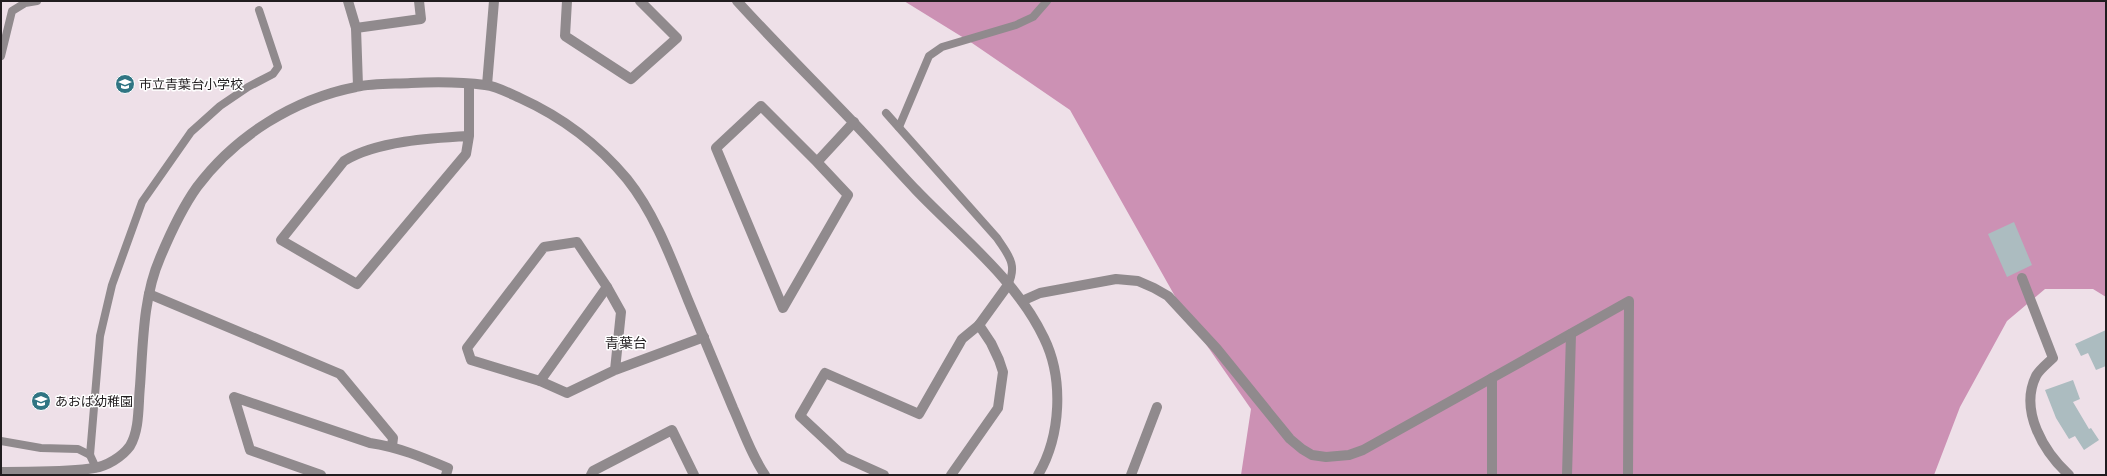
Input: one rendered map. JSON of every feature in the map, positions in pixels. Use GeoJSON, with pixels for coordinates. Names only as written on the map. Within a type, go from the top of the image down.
{"type":"FeatureCollection","features":[{"type":"Feature","properties":{"kind":"street"},"geometry":{"type":"LineString","coordinates":[[348,1],[356,28],[358,86]]}},
{"type":"Feature","properties":{"kind":"street"},"geometry":{"type":"LineString","coordinates":[[356,28],[421,19],[420,1]]}},
{"type":"Feature","properties":{"kind":"street"},"geometry":{"type":"LineString","coordinates":[[487,85],[494,1]]}},
{"type":"Feature","properties":{"kind":"street"},"geometry":{"type":"LineString","coordinates":[[567,1],[565,36],[631,79],[677,38],[640,1]]}},
{"type":"Feature","properties":{"kind":"street"},"geometry":{"type":"LineString","coordinates":[[737,1],[854,122],[916,190],[959,231],[1022,301],[1045,339],[1052,362],[1056,388],[1056,422],[1046,461],[1038,475]]}},
{"type":"Feature","properties":{"kind":"street"},"geometry":{"type":"LineString","coordinates":[[1,472],[96,468],[110,463],[122,454],[130,445],[137,426],[144,328],[149,294],[159,261],[182,211],[197,188],[217,164],[245,139],[280,114],[301,103],[358,86],[438,82],[487,85],[540,107],[580,132],[606,155],[628,181],[649,210],[748,443],[765,475]]}},
{"type":"Feature","properties":{"kind":"street"},"geometry":{"type":"LineString","coordinates":[[469,85],[469,136],[466,154],[357,284],[281,240],[344,161],[358,153],[426,138],[469,136]]}},
{"type":"Feature","properties":{"kind":"street"},"geometry":{"type":"LineString","coordinates":[[761,106],[817,162],[848,195],[783,308],[716,148],[761,106]]}},
{"type":"Feature","properties":{"kind":"street"},"geometry":{"type":"LineString","coordinates":[[817,162],[854,122]]}},
{"type":"Feature","properties":{"kind":"street"},"geometry":{"type":"LineString","coordinates":[[615,370],[621,312],[607,287],[577,242],[544,247],[467,348],[471,360],[540,381],[567,393],[615,370],[704,337]]}},
{"type":"Feature","properties":{"kind":"street"},"geometry":{"type":"LineString","coordinates":[[2022,278],[2053,358],[2036,376],[2031,397],[2033,417],[2043,444],[2058,465],[2069,475]]}},
{"type":"Feature","properties":{"kind":"street"},"geometry":{"type":"LineString","coordinates":[[1022,301],[1040,293],[1116,279],[1138,281],[1154,288],[1168,296],[1217,349],[1290,439],[1312,455],[1326,457],[1349,455],[1363,450],[1629,301],[1628,475]]}},
{"type":"Feature","properties":{"kind":"street"},"geometry":{"type":"LineString","coordinates":[[884,475],[844,457],[800,416],[825,373],[919,414],[962,339],[979,325],[1008,285]]}},
{"type":"Feature","properties":{"kind":"street"},"geometry":{"type":"LineString","coordinates":[[540,381],[607,287]]}},
{"type":"Feature","properties":{"kind":"street"},"geometry":{"type":"LineString","coordinates":[[149,294],[340,374],[393,438],[392,446]]}},
{"type":"Feature","properties":{"kind":"street"},"geometry":{"type":"LineString","coordinates":[[952,475],[998,408],[1002,372],[999,360],[991,342],[979,325]]}},
{"type":"Feature","properties":{"kind":"street"},"geometry":{"type":"LineString","coordinates":[[1567,475],[1571,334]]}},
{"type":"Feature","properties":{"kind":"street"},"geometry":{"type":"LineString","coordinates":[[1492,378],[1492,475]]}},
{"type":"Feature","properties":{"kind":"street"},"geometry":{"type":"LineString","coordinates":[[321,475],[250,450],[234,397],[370,443],[392,446],[448,468],[446,475]]}},
{"type":"Feature","properties":{"kind":"street"},"geometry":{"type":"LineString","coordinates":[[1131,475],[1157,407]]}},
{"type":"Feature","properties":{"kind":"street"},"geometry":{"type":"LineString","coordinates":[[591,475],[593,471],[672,430],[694,475]]}},
{"type":"Feature","properties":{"kind":"lane"},"geometry":{"type":"LineString","coordinates":[[1,56],[12,11],[25,3],[37,1]]}},
{"type":"Feature","properties":{"kind":"lane"},"geometry":{"type":"LineString","coordinates":[[899,127],[929,56],[942,46],[1016,25],[1033,17],[1047,1]]}},
{"type":"Feature","properties":{"kind":"lane"},"geometry":{"type":"LineString","coordinates":[[96,468],[90,455],[100,336],[112,285],[142,202],[191,132],[220,106],[248,87],[273,74],[278,67],[259,10]]}},
{"type":"Feature","properties":{"kind":"lane"},"geometry":{"type":"LineString","coordinates":[[886,113],[996,238],[1009,256],[1013,267],[1012,276],[1008,285]]}},
{"type":"Feature","properties":{"kind":"lane"},"geometry":{"type":"LineString","coordinates":[[1,441],[41,448],[78,449],[90,455]]}},
{"type":"Feature","properties":{"kind":"shaded area"},"geometry":{"type":"Polygon","coordinates":[[[904,1],[2106,1],[2106,297],[2093,289],[2045,289],[2007,321],[1960,407],[1934,475],[1241,475],[1251,409],[1185,314],[1070,110],[972,43],[904,1]]]}},
{"type":"Feature","properties":{"kind":"building"},"geometry":{"type":"Polygon","coordinates":[[[2014,222],[2032,265],[2007,277],[1988,234],[2014,222]]]}},
{"type":"Feature","properties":{"kind":"building"},"geometry":{"type":"Polygon","coordinates":[[[2106,330],[2106,366],[2096,370],[2088,353],[2081,356],[2075,344],[2106,330]]]}},
{"type":"Feature","properties":{"kind":"building"},"geometry":{"type":"Polygon","coordinates":[[[2073,380],[2080,399],[2073,402],[2089,429],[2091,428],[2099,440],[2084,450],[2075,436],[2069,439],[2056,418],[2045,390],[2073,380]]]}},
{"type":"Feature","properties":{"kind":"place","name":"市立青葉台小学校"},"geometry":{"type":"Point","coordinates":[125,84]}},
{"type":"Feature","properties":{"kind":"place","name":"あおば幼稚園"},"geometry":{"type":"Point","coordinates":[41,401]}},
{"type":"Feature","properties":{"kind":"district","name":"青葉台"},"geometry":{"type":"Point","coordinates":[626,343]}}]}
